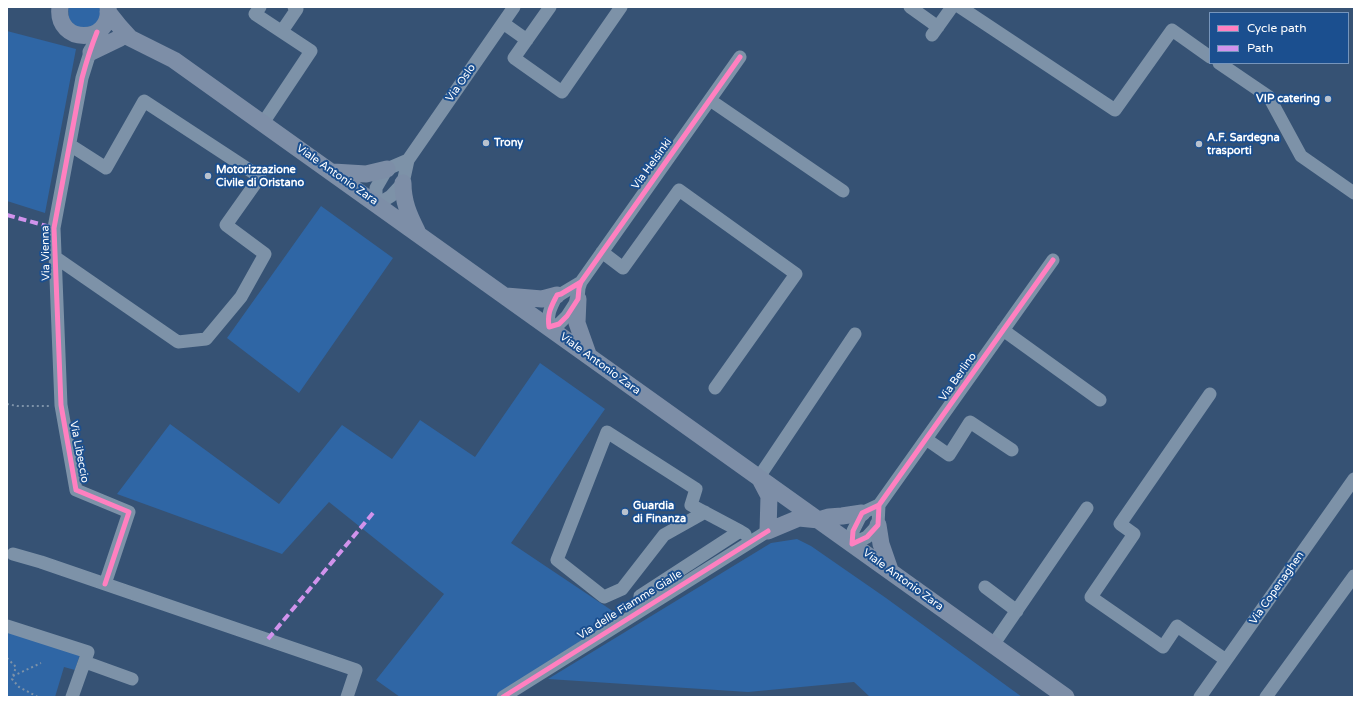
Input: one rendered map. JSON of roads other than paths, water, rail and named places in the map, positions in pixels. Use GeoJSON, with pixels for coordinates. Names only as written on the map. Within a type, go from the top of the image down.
{"type":"FeatureCollection","features":[{"type":"Feature","properties":{"kind":"main road"},"geometry":{"type":"LineString","coordinates":[[45,7],[60,14],[64,26],[73,34],[84,36],[89,36],[97,32],[105,25],[108,9]]}},
{"type":"Feature","properties":{"kind":"main road","name":"Viale Antonio Zara"},"geometry":{"type":"LineString","coordinates":[[108,9],[120,27],[125,38]]}},
{"type":"Feature","properties":{"kind":"main road","name":"Viale Antonio Zara"},"geometry":{"type":"LineString","coordinates":[[97,32],[125,38],[174,60],[378,204],[1066,697]]}},
{"type":"Feature","properties":{"kind":"main road"},"geometry":{"type":"LineString","coordinates":[[89,57],[125,38]]}},
{"type":"Feature","properties":{"kind":"main road"},"geometry":{"type":"LineString","coordinates":[[332,172],[366,174],[387,169]]}},
{"type":"Feature","properties":{"kind":"main road"},"geometry":{"type":"LineString","coordinates":[[403,184],[403,195],[406,207],[418,233]]}},
{"type":"Feature","properties":{"kind":"main road"},"geometry":{"type":"LineString","coordinates":[[506,296],[542,299],[557,295]]}},
{"type":"Feature","properties":{"kind":"main road"},"geometry":{"type":"LineString","coordinates":[[578,299],[577,323],[588,354]]}},
{"type":"Feature","properties":{"kind":"main road"},"geometry":{"type":"LineString","coordinates":[[759,477],[769,496],[761,535]]}},
{"type":"Feature","properties":{"kind":"main road"},"geometry":{"type":"LineString","coordinates":[[761,535],[799,518],[819,520],[829,517],[862,513]]}},
{"type":"Feature","properties":{"kind":"main road"},"geometry":{"type":"LineString","coordinates":[[878,525],[881,544],[890,570]]}},
{"type":"Feature","properties":{"kind":"street"},"geometry":{"type":"LineString","coordinates":[[260,7],[255,14],[311,51],[263,123]]}},
{"type":"Feature","properties":{"kind":"street"},"geometry":{"type":"LineString","coordinates":[[282,31],[297,9],[294,7]]}},
{"type":"Feature","properties":{"kind":"street","name":"Via Oslo"},"geometry":{"type":"LineString","coordinates":[[403,184],[408,160],[514,7]]}},
{"type":"Feature","properties":{"kind":"street"},"geometry":{"type":"LineString","coordinates":[[550,7],[514,58],[562,92],[621,7]]}},
{"type":"Feature","properties":{"kind":"street"},"geometry":{"type":"LineString","coordinates":[[910,7],[935,31],[952,7]]}},
{"type":"Feature","properties":{"kind":"street"},"geometry":{"type":"LineString","coordinates":[[960,7],[1115,110],[1172,30],[1209,56]]}},
{"type":"Feature","properties":{"kind":"street"},"geometry":{"type":"LineString","coordinates":[[503,23],[527,40]]}},
{"type":"Feature","properties":{"kind":"street"},"geometry":{"type":"LineString","coordinates":[[89,57],[97,32]]}},
{"type":"Feature","properties":{"kind":"street"},"geometry":{"type":"LineString","coordinates":[[73,34],[89,57]]}},
{"type":"Feature","properties":{"kind":"street","name":"Via Vienna"},"geometry":{"type":"LineString","coordinates":[[61,405],[54,228],[82,78],[89,57]]}},
{"type":"Feature","properties":{"kind":"street","name":"Via Helsinki"},"geometry":{"type":"LineString","coordinates":[[557,295],[562,294],[581,282],[740,57]]}},
{"type":"Feature","properties":{"kind":"street"},"geometry":{"type":"LineString","coordinates":[[1220,64],[1269,97],[1301,156],[1354,193]]}},
{"type":"Feature","properties":{"kind":"street"},"geometry":{"type":"LineString","coordinates":[[710,100],[843,191]]}},
{"type":"Feature","properties":{"kind":"street"},"geometry":{"type":"LineString","coordinates":[[55,257],[178,342],[206,339],[241,297],[266,254],[226,225],[260,177],[144,101],[106,168],[70,144]]}},
{"type":"Feature","properties":{"kind":"street"},"geometry":{"type":"LineString","coordinates":[[403,184],[391,196],[378,204],[376,188],[387,169],[408,160]]}},
{"type":"Feature","properties":{"kind":"street"},"geometry":{"type":"LineString","coordinates":[[602,252],[623,268],[678,190],[796,274],[715,388]]}},
{"type":"Feature","properties":{"kind":"street","name":"Via Berlino"},"geometry":{"type":"LineString","coordinates":[[862,513],[879,505],[1053,260]]}},
{"type":"Feature","properties":{"kind":"street","name":"Via Helsinki"},"geometry":{"type":"LineString","coordinates":[[549,327],[559,324],[567,316],[578,299],[581,282]]}},
{"type":"Feature","properties":{"kind":"street"},"geometry":{"type":"LineString","coordinates":[[549,327],[548,317],[557,295]]}},
{"type":"Feature","properties":{"kind":"street"},"geometry":{"type":"LineString","coordinates":[[1003,330],[1100,400]]}},
{"type":"Feature","properties":{"kind":"street"},"geometry":{"type":"LineString","coordinates":[[759,477],[855,334]]}},
{"type":"Feature","properties":{"kind":"street"},"geometry":{"type":"LineString","coordinates":[[1210,394],[1120,524],[1134,534],[1091,597],[1163,647],[1177,626],[1226,660]]}},
{"type":"Feature","properties":{"kind":"street","name":"Via Libeccio"},"geometry":{"type":"LineString","coordinates":[[61,405],[76,490],[129,512],[105,584]]}},
{"type":"Feature","properties":{"kind":"street"},"geometry":{"type":"LineString","coordinates":[[926,439],[949,455],[970,422],[1012,450]]}},
{"type":"Feature","properties":{"kind":"street"},"geometry":{"type":"LineString","coordinates":[[705,512],[664,535],[622,589],[604,597],[557,560],[607,432],[696,489],[691,505],[705,512],[740,531],[761,535]]}},
{"type":"Feature","properties":{"kind":"street","name":"Via Copenaghen"},"geometry":{"type":"LineString","coordinates":[[1200,697],[1354,479]]}},
{"type":"Feature","properties":{"kind":"street"},"geometry":{"type":"LineString","coordinates":[[862,513],[853,531],[852,544],[867,537],[878,525],[879,505]]}},
{"type":"Feature","properties":{"kind":"street"},"geometry":{"type":"LineString","coordinates":[[993,645],[1088,508]]}},
{"type":"Feature","properties":{"kind":"street"},"geometry":{"type":"LineString","coordinates":[[640,596],[740,531]]}},
{"type":"Feature","properties":{"kind":"street","name":"Via delle Fiamme Gialle"},"geometry":{"type":"LineString","coordinates":[[503,697],[761,535]]}},
{"type":"Feature","properties":{"kind":"street"},"geometry":{"type":"LineString","coordinates":[[13,554],[41,562],[356,670],[347,697]]}},
{"type":"Feature","properties":{"kind":"street"},"geometry":{"type":"LineString","coordinates":[[1266,697],[1354,576]]}},
{"type":"Feature","properties":{"kind":"street"},"geometry":{"type":"LineString","coordinates":[[985,587],[1017,611]]}},
{"type":"Feature","properties":{"kind":"street"},"geometry":{"type":"LineString","coordinates":[[622,589],[640,596]]}},
{"type":"Feature","properties":{"kind":"street"},"geometry":{"type":"LineString","coordinates":[[640,596],[641,610]]}},
{"type":"Feature","properties":{"kind":"street"},"geometry":{"type":"LineString","coordinates":[[7,626],[88,652],[72,697]]}},
{"type":"Feature","properties":{"kind":"street"},"geometry":{"type":"LineString","coordinates":[[84,662],[132,679]]}},
{"type":"Feature","properties":{"kind":"place","name":"VIP catering"},"geometry":{"type":"Point","coordinates":[1328,99]}},
{"type":"Feature","properties":{"kind":"place","name":"Trony"},"geometry":{"type":"Point","coordinates":[486,143]}},
{"type":"Feature","properties":{"kind":"place","name":"A.F. Sardegna trasporti"},"geometry":{"type":"Point","coordinates":[1199,144]}},
{"type":"Feature","properties":{"kind":"place","name":"Motorizzazione Civile di Oristano"},"geometry":{"type":"Point","coordinates":[208,176]}},
{"type":"Feature","properties":{"kind":"place","name":"Guardia di Finanza"},"geometry":{"type":"Point","coordinates":[625,512]}}]}
